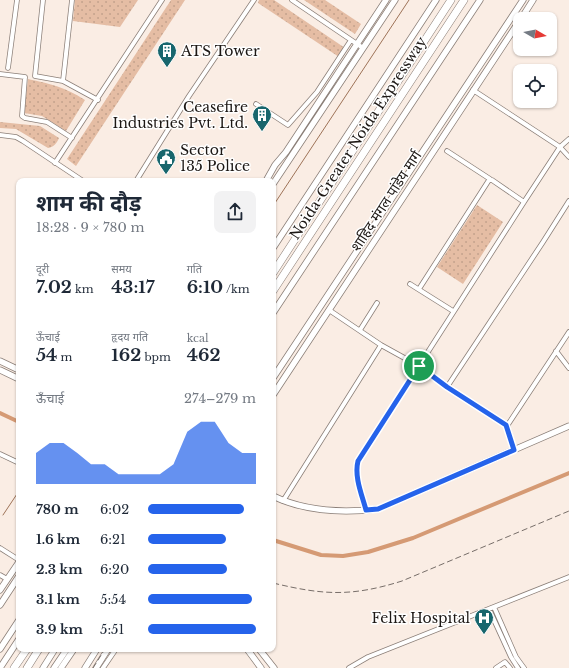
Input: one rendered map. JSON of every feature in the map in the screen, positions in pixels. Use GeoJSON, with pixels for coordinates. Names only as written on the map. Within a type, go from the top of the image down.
{"type":"FeatureCollection","features":[{"type":"Feature","properties":{"kind":"highway","name":"Noida-Greater Noida Expressway"},"geometry":{"type":"LineString","coordinates":[[276,268],[451,0]]}},
{"type":"Feature","properties":{"kind":"highway","name":"Noida-Greater Noida Expressway"},"geometry":{"type":"LineString","coordinates":[[276,286],[464,0]]}},
{"type":"Feature","properties":{"kind":"highway"},"geometry":{"type":"LineString","coordinates":[[14,668],[25,652]]}},
{"type":"Feature","properties":{"kind":"highway"},"geometry":{"type":"LineString","coordinates":[[27,668],[37,652]]}},
{"type":"Feature","properties":{"kind":"street"},"geometry":{"type":"LineString","coordinates":[[8,68],[17,0]]}},
{"type":"Feature","properties":{"kind":"street"},"geometry":{"type":"LineString","coordinates":[[43,0],[35,76],[63,81],[98,100]]}},
{"type":"Feature","properties":{"kind":"street"},"geometry":{"type":"LineString","coordinates":[[63,81],[72,0]]}},
{"type":"Feature","properties":{"kind":"street"},"geometry":{"type":"LineString","coordinates":[[56,162],[162,0]]}},
{"type":"Feature","properties":{"kind":"street"},"geometry":{"type":"LineString","coordinates":[[138,178],[189,96],[254,0]]}},
{"type":"Feature","properties":{"kind":"street"},"geometry":{"type":"LineString","coordinates":[[292,0],[363,48]]}},
{"type":"Feature","properties":{"kind":"street"},"geometry":{"type":"LineString","coordinates":[[268,178],[386,0]]}},
{"type":"Feature","properties":{"kind":"street"},"geometry":{"type":"LineString","coordinates":[[276,179],[395,0]]}},
{"type":"Feature","properties":{"kind":"street"},"geometry":{"type":"LineString","coordinates":[[276,243],[436,0]]}},
{"type":"Feature","properties":{"kind":"street"},"geometry":{"type":"LineString","coordinates":[[276,308],[480,0]]}},
{"type":"Feature","properties":{"kind":"street"},"geometry":{"type":"LineString","coordinates":[[276,373],[523,0]]}},
{"type":"Feature","properties":{"kind":"street","name":"शाहिद मंगल पांडेय मार्ग"},"geometry":{"type":"LineString","coordinates":[[525,12],[533,0]]}},
{"type":"Feature","properties":{"kind":"street","name":"शाहिद मंगल पांडेय मार्ग"},"geometry":{"type":"LineString","coordinates":[[276,390],[513,30]]}},
{"type":"Feature","properties":{"kind":"street"},"geometry":{"type":"LineString","coordinates":[[256,104],[288,125],[317,92],[351,40]]}},
{"type":"Feature","properties":{"kind":"street"},"geometry":{"type":"LineString","coordinates":[[0,74],[25,78],[21,113],[22,116],[25,118],[47,122],[72,138]]}},
{"type":"Feature","properties":{"kind":"street"},"geometry":{"type":"LineString","coordinates":[[473,90],[560,147],[569,157]]}},
{"type":"Feature","properties":{"kind":"street"},"geometry":{"type":"LineString","coordinates":[[0,135],[16,137],[79,178]]}},
{"type":"Feature","properties":{"kind":"street"},"geometry":{"type":"LineString","coordinates":[[366,510],[358,479],[358,461],[453,311],[560,147],[569,139]]}},
{"type":"Feature","properties":{"kind":"street"},"geometry":{"type":"LineString","coordinates":[[447,151],[524,202]]}},
{"type":"Feature","properties":{"kind":"street"},"geometry":{"type":"LineString","coordinates":[[418,289],[487,181],[490,180]]}},
{"type":"Feature","properties":{"kind":"street"},"geometry":{"type":"LineString","coordinates":[[447,387],[544,242],[569,201]]}},
{"type":"Feature","properties":{"kind":"street"},"geometry":{"type":"LineString","coordinates":[[410,284],[453,311]]}},
{"type":"Feature","properties":{"kind":"street"},"geometry":{"type":"LineString","coordinates":[[360,330],[377,303]]}},
{"type":"Feature","properties":{"kind":"street"},"geometry":{"type":"LineString","coordinates":[[328,310],[382,345],[419,366],[447,387],[508,426],[514,450]]}},
{"type":"Feature","properties":{"kind":"street"},"geometry":{"type":"LineString","coordinates":[[508,426],[569,332]]}},
{"type":"Feature","properties":{"kind":"street"},"geometry":{"type":"LineString","coordinates":[[282,501],[382,345]]}},
{"type":"Feature","properties":{"kind":"street"},"geometry":{"type":"LineString","coordinates":[[556,351],[569,368]]}},
{"type":"Feature","properties":{"kind":"street"},"geometry":{"type":"LineString","coordinates":[[0,361],[16,369]]}},
{"type":"Feature","properties":{"kind":"street"},"geometry":{"type":"LineString","coordinates":[[0,370],[16,378]]}},
{"type":"Feature","properties":{"kind":"street"},"geometry":{"type":"LineString","coordinates":[[276,498],[292,505],[319,509],[354,512],[378,509],[569,426]]}},
{"type":"Feature","properties":{"kind":"street"},"geometry":{"type":"LineString","coordinates":[[0,454],[16,462]]}},
{"type":"Feature","properties":{"kind":"street"},"geometry":{"type":"LineString","coordinates":[[0,548],[16,559]]}},
{"type":"Feature","properties":{"kind":"street"},"geometry":{"type":"LineString","coordinates":[[0,590],[16,566]]}},
{"type":"Feature","properties":{"kind":"street"},"geometry":{"type":"LineString","coordinates":[[0,575],[7,579]]}},
{"type":"Feature","properties":{"kind":"street"},"geometry":{"type":"LineString","coordinates":[[349,668],[368,657],[569,577]]}},
{"type":"Feature","properties":{"kind":"street"},"geometry":{"type":"LineString","coordinates":[[0,605],[16,581]]}},
{"type":"Feature","properties":{"kind":"street"},"geometry":{"type":"LineString","coordinates":[[494,607],[516,657],[524,668]]}},
{"type":"Feature","properties":{"kind":"street"},"geometry":{"type":"LineString","coordinates":[[489,609],[518,668]]}},
{"type":"Feature","properties":{"kind":"street"},"geometry":{"type":"LineString","coordinates":[[0,649],[16,625]]}},
{"type":"Feature","properties":{"kind":"street"},"geometry":{"type":"LineString","coordinates":[[0,661],[16,637]]}},
{"type":"Feature","properties":{"kind":"street"},"geometry":{"type":"LineString","coordinates":[[0,668],[16,644]]}},
{"type":"Feature","properties":{"kind":"street"},"geometry":{"type":"LineString","coordinates":[[43,668],[53,652]]}},
{"type":"Feature","properties":{"kind":"street"},"geometry":{"type":"LineString","coordinates":[[54,668],[65,652]]}},
{"type":"Feature","properties":{"kind":"street"},"geometry":{"type":"LineString","coordinates":[[61,668],[72,652]]}},
{"type":"Feature","properties":{"kind":"street"},"geometry":{"type":"LineString","coordinates":[[85,668],[95,652]]}},
{"type":"Feature","properties":{"kind":"street"},"geometry":{"type":"LineString","coordinates":[[96,668],[106,652]]}},
{"type":"Feature","properties":{"kind":"street"},"geometry":{"type":"LineString","coordinates":[[103,668],[114,652]]}},
{"type":"Feature","properties":{"kind":"street"},"geometry":{"type":"LineString","coordinates":[[249,652],[261,668]]}},
{"type":"Feature","properties":{"kind":"street"},"geometry":{"type":"LineString","coordinates":[[261,652],[274,668]]}},
{"type":"Feature","properties":{"kind":"street"},"geometry":{"type":"LineString","coordinates":[[496,668],[505,662],[510,668]]}},
{"type":"Feature","properties":{"kind":"shaded area"},"geometry":{"type":"Polygon","coordinates":[[[75,0],[138,0],[120,27],[73,21],[75,0]]]}},
{"type":"Feature","properties":{"kind":"shaded area"},"geometry":{"type":"Polygon","coordinates":[[[171,0],[185,0],[76,166],[67,159],[171,0]]]}},
{"type":"Feature","properties":{"kind":"shaded area"},"geometry":{"type":"Polygon","coordinates":[[[259,0],[274,0],[345,48],[339,57],[258,3],[259,0]]]}},
{"type":"Feature","properties":{"kind":"shaded area"},"geometry":{"type":"Polygon","coordinates":[[[304,0],[325,0],[361,24],[355,34],[304,0]]]}},
{"type":"Feature","properties":{"kind":"shaded area"},"geometry":{"type":"Polygon","coordinates":[[[28,79],[58,86],[85,100],[66,131],[42,116],[24,113],[28,79]]]}},
{"type":"Feature","properties":{"kind":"shaded area"},"geometry":{"type":"Polygon","coordinates":[[[0,122],[40,126],[59,138],[52,147],[48,148],[16,129],[0,128],[0,122]]]}},
{"type":"Feature","properties":{"kind":"shaded area"},"geometry":{"type":"Polygon","coordinates":[[[477,205],[503,222],[463,284],[437,267],[477,205]]]}},
{"type":"Feature","properties":{"kind":"waterway"},"geometry":{"type":"LineString","coordinates":[[276,201],[409,0]]}},
{"type":"Feature","properties":{"kind":"waterway"},"geometry":{"type":"LineString","coordinates":[[0,413],[16,421]]}},
{"type":"Feature","properties":{"kind":"waterway"},"geometry":{"type":"LineString","coordinates":[[276,541],[321,555],[343,556],[368,552],[413,538],[569,473]]}},
{"type":"Feature","properties":{"kind":"waterway"},"geometry":{"type":"LineString","coordinates":[[3,515],[16,496]]}},
{"type":"Feature","properties":{"kind":"railway"},"geometry":{"type":"LineString","coordinates":[[276,584],[322,592],[352,592],[384,586],[402,581],[569,511]]}},
{"type":"Feature","properties":{"kind":"railway"},"geometry":{"type":"LineString","coordinates":[[93,668],[103,652]]}},
{"type":"Feature","properties":{"kind":"place","name":"ATS Tower"},"geometry":{"type":"Point","coordinates":[167,68]}},
{"type":"Feature","properties":{"kind":"place","name":"Ceasefire Industries Pvt. Ltd."},"geometry":{"type":"Point","coordinates":[262,132]}},
{"type":"Feature","properties":{"kind":"place","name":"Sector 135 Police"},"geometry":{"type":"Point","coordinates":[166,175]}},
{"type":"Feature","properties":{"kind":"place","name":"Felix Hospital"},"geometry":{"type":"Point","coordinates":[484,635]}},
{"type":"Feature","properties":{"kind":"route"},"geometry":{"type":"LineString","coordinates":[[419,366],[447,387],[508,426],[514,450],[378,509],[366,510],[358,479],[358,461],[419,366]]}}]}
